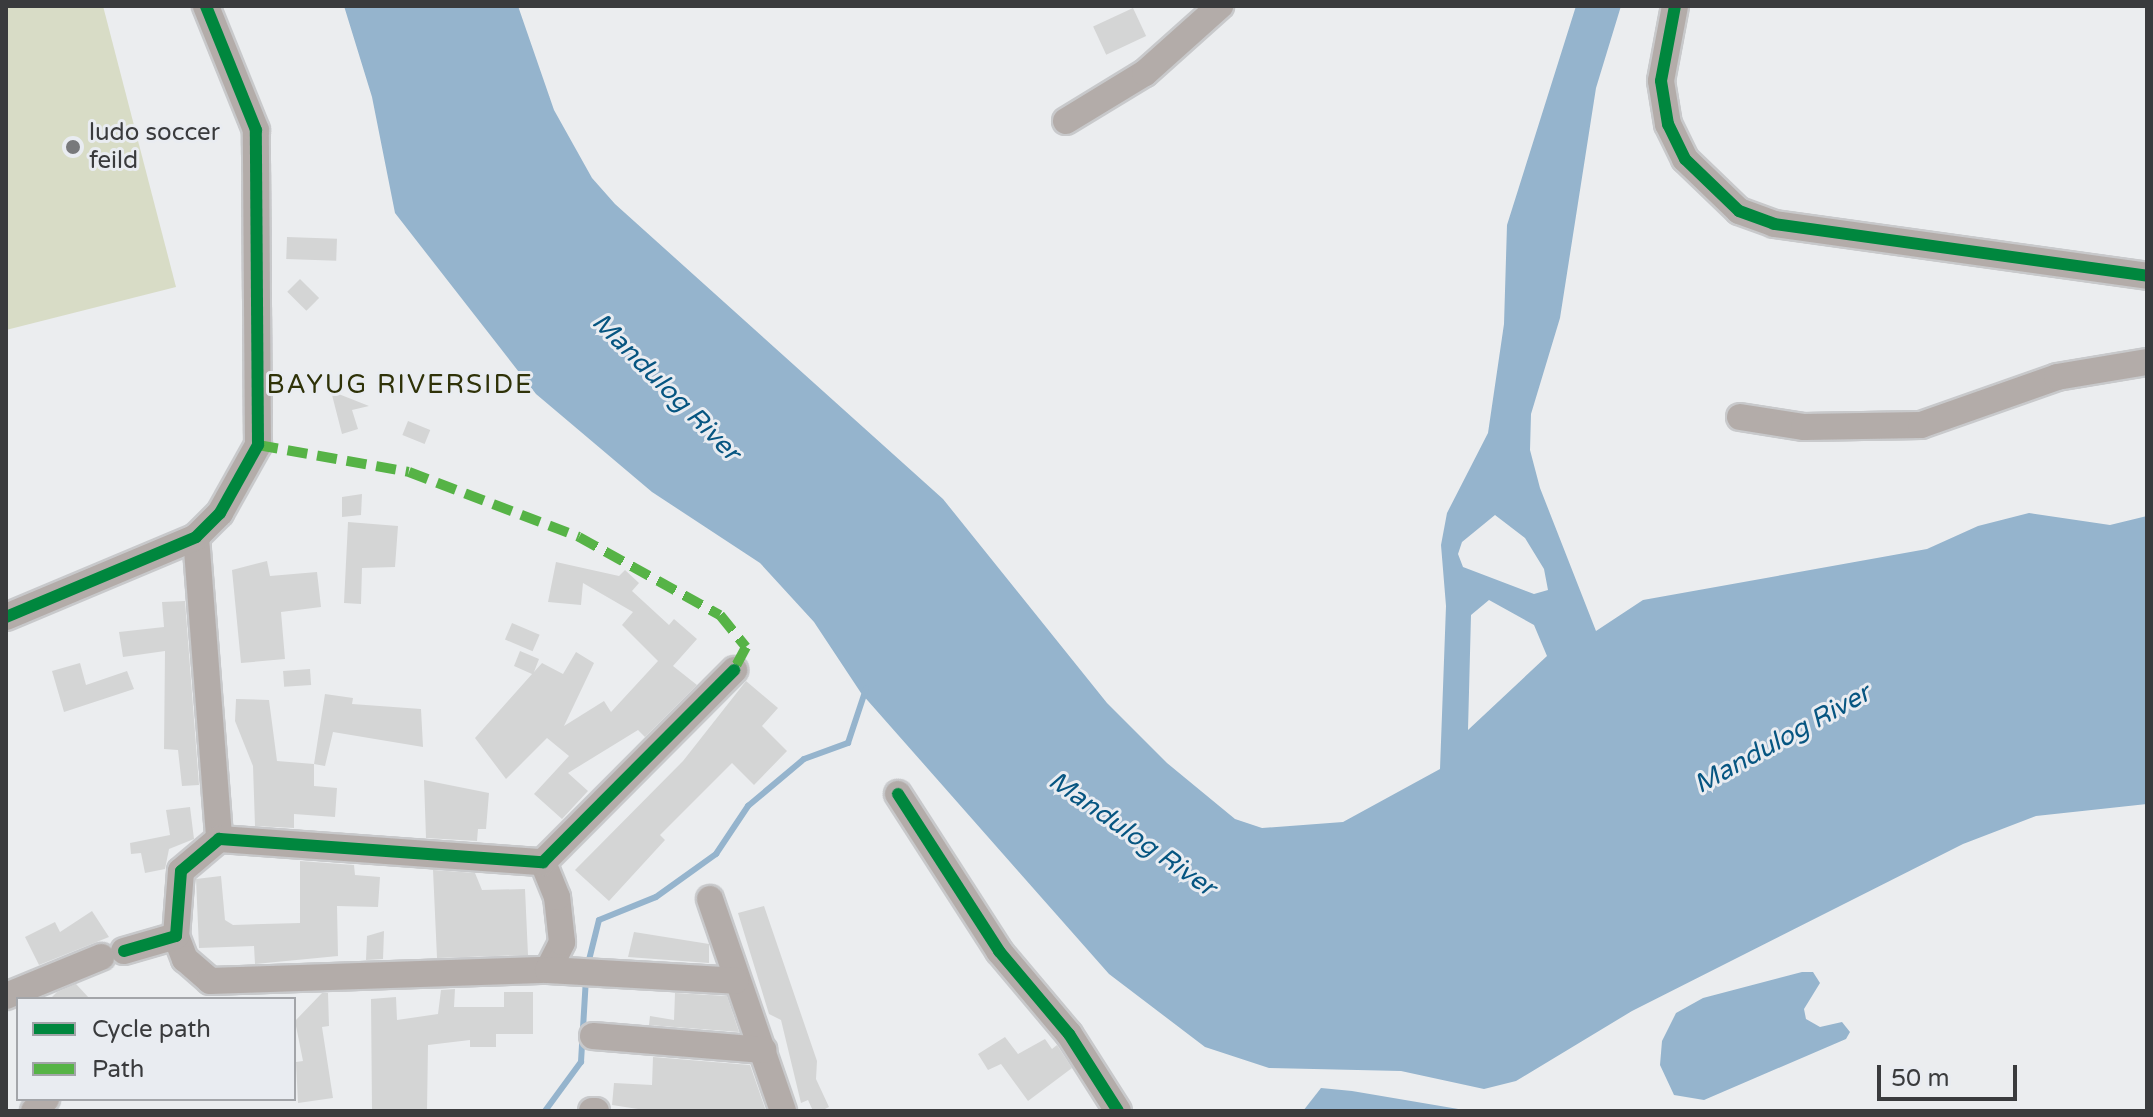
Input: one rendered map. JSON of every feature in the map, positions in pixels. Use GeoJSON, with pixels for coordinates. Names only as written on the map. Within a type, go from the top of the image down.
{"type":"FeatureCollection","features":[{"type":"Feature","properties":{"kind":"street"},"geometry":{"type":"LineString","coordinates":[[6,617],[196,537],[220,513],[250,464],[262,402],[256,130],[206,6]]}},
{"type":"Feature","properties":{"kind":"street"},"geometry":{"type":"LineString","coordinates":[[1066,121],[1145,73],[1220,6]]}},
{"type":"Feature","properties":{"kind":"street"},"geometry":{"type":"LineString","coordinates":[[1675,6],[1661,81],[1668,124],[1685,159],[1739,211],[1774,224],[2147,276]]}},
{"type":"Feature","properties":{"kind":"street"},"geometry":{"type":"LineString","coordinates":[[1740,417],[1804,427],[1921,425],[2057,377],[2147,362]]}},
{"type":"Feature","properties":{"kind":"street"},"geometry":{"type":"LineString","coordinates":[[196,537],[219,839]]}},
{"type":"Feature","properties":{"kind":"street"},"geometry":{"type":"LineString","coordinates":[[734,670],[543,862],[219,839],[181,871],[176,936],[185,959],[210,981],[574,971],[736,981]]}},
{"type":"Feature","properties":{"kind":"street"},"geometry":{"type":"LineString","coordinates":[[898,794],[999,951],[1069,1034],[1118,1111]]}},
{"type":"Feature","properties":{"kind":"street"},"geometry":{"type":"LineString","coordinates":[[543,862],[551,873],[562,942],[574,971]]}},
{"type":"Feature","properties":{"kind":"street"},"geometry":{"type":"LineString","coordinates":[[710,899],[783,1111]]}},
{"type":"Feature","properties":{"kind":"street"},"geometry":{"type":"LineString","coordinates":[[6,996],[112,954],[176,936]]}},
{"type":"Feature","properties":{"kind":"street"},"geometry":{"type":"LineString","coordinates":[[593,1036],[763,1050]]}},
{"type":"Feature","properties":{"kind":"green space","name":"ludo soccer feild"},"geometry":{"type":"Polygon","coordinates":[[[6,6],[103,6],[176,287],[6,330],[6,6]]]}},
{"type":"Feature","properties":{"kind":"water","name":"Mandulog River"},"geometry":{"type":"Polygon","coordinates":[[[344,6],[518,6],[554,110],[592,178],[615,204],[943,499],[1107,703],[1167,763],[1235,819],[1262,828],[1343,822],[1440,769],[1446,606],[1441,545],[1447,513],[1488,433],[1504,324],[1507,225],[1576,6],[1621,6],[1596,88],[1560,318],[1531,414],[1530,450],[1540,488],[1596,631],[1643,600],[1927,549],[1978,526],[2029,513],[2110,525],[2147,516],[2147,804],[2036,816],[1963,844],[1632,1011],[1516,1081],[1484,1089],[1401,1071],[1269,1068],[1205,1047],[1109,974],[861,693],[814,622],[760,563],[652,492],[536,394],[395,213],[372,97],[344,6]],[[1495,515],[1462,542],[1458,554],[1463,567],[1534,594],[1548,590],[1544,569],[1525,538],[1495,515]],[[1489,600],[1471,615],[1468,730],[1547,656],[1534,625],[1489,600]]]}},
{"type":"Feature","properties":{"kind":"water"},"geometry":{"type":"Polygon","coordinates":[[[1802,972],[1813,972],[1820,983],[1804,1009],[1806,1019],[1820,1027],[1842,1022],[1850,1032],[1846,1039],[1704,1100],[1674,1095],[1660,1065],[1662,1041],[1676,1013],[1703,998],[1802,972]]]}},
{"type":"Feature","properties":{"kind":"water"},"geometry":{"type":"Polygon","coordinates":[[[1321,1088],[1352,1091],[1470,1111],[1303,1111],[1321,1088]]]}},
{"type":"Feature","properties":{"kind":"building"},"geometry":{"type":"Polygon","coordinates":[[[1133,8],[1146,36],[1106,55],[1093,27],[1133,8]]]}},
{"type":"Feature","properties":{"kind":"building"},"geometry":{"type":"Polygon","coordinates":[[[287,237],[337,239],[336,261],[286,259],[287,237]]]}},
{"type":"Feature","properties":{"kind":"building"},"geometry":{"type":"Polygon","coordinates":[[[300,279],[319,298],[306,311],[287,292],[300,279]]]}},
{"type":"Feature","properties":{"kind":"building"},"geometry":{"type":"Polygon","coordinates":[[[331,391],[369,406],[352,410],[358,429],[342,434],[331,391]]]}},
{"type":"Feature","properties":{"kind":"building"},"geometry":{"type":"Polygon","coordinates":[[[408,421],[430,430],[425,444],[402,435],[408,421]]]}},
{"type":"Feature","properties":{"kind":"building"},"geometry":{"type":"Polygon","coordinates":[[[362,494],[361,515],[342,517],[342,497],[362,494]]]}},
{"type":"Feature","properties":{"kind":"building"},"geometry":{"type":"Polygon","coordinates":[[[348,522],[398,526],[395,567],[362,568],[361,604],[344,603],[348,522]]]}},
{"type":"Feature","properties":{"kind":"building"},"geometry":{"type":"Polygon","coordinates":[[[267,561],[270,576],[317,572],[321,607],[281,612],[285,659],[241,663],[232,570],[267,561]]]}},
{"type":"Feature","properties":{"kind":"building"},"geometry":{"type":"Polygon","coordinates":[[[556,562],[619,576],[625,570],[639,583],[632,591],[669,625],[674,619],[697,639],[673,666],[697,685],[645,737],[638,730],[568,773],[588,791],[562,819],[534,794],[569,756],[547,738],[506,779],[475,738],[532,674],[514,666],[520,651],[539,659],[534,672],[542,663],[563,674],[576,652],[594,663],[564,726],[604,701],[611,712],[658,661],[622,625],[633,612],[583,583],[581,605],[548,602],[556,562]]]}},
{"type":"Feature","properties":{"kind":"building"},"geometry":{"type":"Polygon","coordinates":[[[185,601],[199,785],[182,786],[178,750],[164,749],[165,651],[123,657],[119,632],[164,627],[162,602],[185,601]]]}},
{"type":"Feature","properties":{"kind":"building"},"geometry":{"type":"Polygon","coordinates":[[[512,623],[540,635],[533,651],[505,640],[512,623]]]}},
{"type":"Feature","properties":{"kind":"building"},"geometry":{"type":"Polygon","coordinates":[[[80,663],[86,685],[127,671],[134,689],[64,712],[52,671],[80,663]]]}},
{"type":"Feature","properties":{"kind":"building"},"geometry":{"type":"Polygon","coordinates":[[[310,669],[311,685],[284,687],[283,671],[310,669]]]}},
{"type":"Feature","properties":{"kind":"building"},"geometry":{"type":"Polygon","coordinates":[[[746,681],[778,708],[762,726],[787,751],[754,785],[732,763],[660,835],[665,840],[609,901],[575,870],[683,761],[746,681]]]}},
{"type":"Feature","properties":{"kind":"building"},"geometry":{"type":"Polygon","coordinates":[[[325,694],[353,698],[352,704],[421,709],[423,747],[333,732],[325,766],[314,764],[325,694]]]}},
{"type":"Feature","properties":{"kind":"building"},"geometry":{"type":"Polygon","coordinates":[[[236,699],[269,700],[277,761],[314,764],[314,786],[337,788],[335,817],[294,814],[294,828],[255,826],[253,766],[235,721],[236,699]]]}},
{"type":"Feature","properties":{"kind":"building"},"geometry":{"type":"Polygon","coordinates":[[[424,780],[489,793],[486,829],[478,829],[477,841],[426,838],[424,780]]]}},
{"type":"Feature","properties":{"kind":"building"},"geometry":{"type":"Polygon","coordinates":[[[190,807],[194,839],[169,849],[165,869],[145,873],[141,853],[131,854],[130,843],[170,835],[166,810],[190,807]]]}},
{"type":"Feature","properties":{"kind":"building"},"geometry":{"type":"Polygon","coordinates":[[[300,861],[354,865],[355,875],[380,877],[378,907],[337,906],[338,956],[255,964],[254,946],[199,948],[196,879],[221,876],[225,920],[233,925],[300,923],[300,861]]]}},
{"type":"Feature","properties":{"kind":"building"},"geometry":{"type":"Polygon","coordinates":[[[433,870],[475,873],[482,890],[525,889],[528,955],[437,958],[433,870]]]}},
{"type":"Feature","properties":{"kind":"building"},"geometry":{"type":"Polygon","coordinates":[[[764,906],[817,1061],[816,1079],[829,1107],[821,1111],[813,1111],[808,1100],[801,1103],[781,1020],[769,1014],[738,913],[764,906]]]}},
{"type":"Feature","properties":{"kind":"building"},"geometry":{"type":"Polygon","coordinates":[[[92,911],[109,937],[39,965],[25,937],[55,922],[60,932],[92,911]]]}},
{"type":"Feature","properties":{"kind":"building"},"geometry":{"type":"Polygon","coordinates":[[[384,931],[383,959],[366,960],[367,936],[384,931]]]}},
{"type":"Feature","properties":{"kind":"building"},"geometry":{"type":"Polygon","coordinates":[[[634,932],[709,944],[709,963],[628,957],[634,932]]]}},
{"type":"Feature","properties":{"kind":"building"},"geometry":{"type":"Polygon","coordinates":[[[76,984],[88,997],[52,997],[76,984]]]}},
{"type":"Feature","properties":{"kind":"building"},"geometry":{"type":"Polygon","coordinates":[[[455,989],[454,1007],[504,1007],[504,992],[533,992],[533,1034],[496,1034],[496,1047],[470,1047],[470,1040],[428,1045],[427,1111],[372,1110],[371,999],[396,997],[397,1020],[438,1014],[441,990],[455,989]]]}},
{"type":"Feature","properties":{"kind":"building"},"geometry":{"type":"Polygon","coordinates":[[[322,993],[328,993],[329,1026],[322,1027],[333,1098],[298,1103],[296,1062],[303,1061],[296,1020],[322,993]]]}},
{"type":"Feature","properties":{"kind":"building"},"geometry":{"type":"Polygon","coordinates":[[[675,993],[727,996],[739,1032],[649,1025],[650,1016],[674,1020],[675,993]]]}},
{"type":"Feature","properties":{"kind":"building"},"geometry":{"type":"Polygon","coordinates":[[[1005,1037],[1018,1054],[1045,1039],[1052,1049],[1057,1045],[1072,1068],[1028,1101],[1001,1064],[988,1070],[978,1054],[1005,1037]]]}},
{"type":"Feature","properties":{"kind":"building"},"geometry":{"type":"Polygon","coordinates":[[[653,1057],[750,1065],[766,1111],[651,1111],[612,1105],[614,1083],[652,1085],[653,1057]]]}},
{"type":"Feature","properties":{"kind":"waterway"},"geometry":{"type":"LineString","coordinates":[[588,964],[599,920],[656,897],[716,854],[748,806],[804,759],[848,743],[866,689]]}},
{"type":"Feature","properties":{"kind":"waterway"},"geometry":{"type":"LineString","coordinates":[[545,1111],[581,1062],[586,979]]}},
{"type":"Feature","properties":{"kind":"marked path"},"geometry":{"type":"LineString","coordinates":[[258,445],[409,472],[579,537],[720,615],[746,647],[734,670]]}},
{"type":"Feature","properties":{"kind":"cycle path"},"geometry":{"type":"LineString","coordinates":[[6,617],[196,537],[220,513],[258,445],[256,130],[206,6]]}},
{"type":"Feature","properties":{"kind":"cycle path"},"geometry":{"type":"LineString","coordinates":[[1675,6],[1661,81],[1668,124],[1685,159],[1739,211],[1774,224],[2147,276]]}},
{"type":"Feature","properties":{"kind":"cycle path"},"geometry":{"type":"LineString","coordinates":[[124,951],[176,936],[181,871],[219,839],[543,862],[734,670]]}},
{"type":"Feature","properties":{"kind":"cycle path"},"geometry":{"type":"LineString","coordinates":[[898,794],[999,951],[1069,1034],[1118,1111]]}},
{"type":"Feature","properties":{"kind":"place","name":"ludo soccer feild"},"geometry":{"type":"Point","coordinates":[73,147]}},
{"type":"Feature","properties":{"kind":"district","name":"BAYUG RIVERSIDE"},"geometry":{"type":"Point","coordinates":[400,385]}}]}
